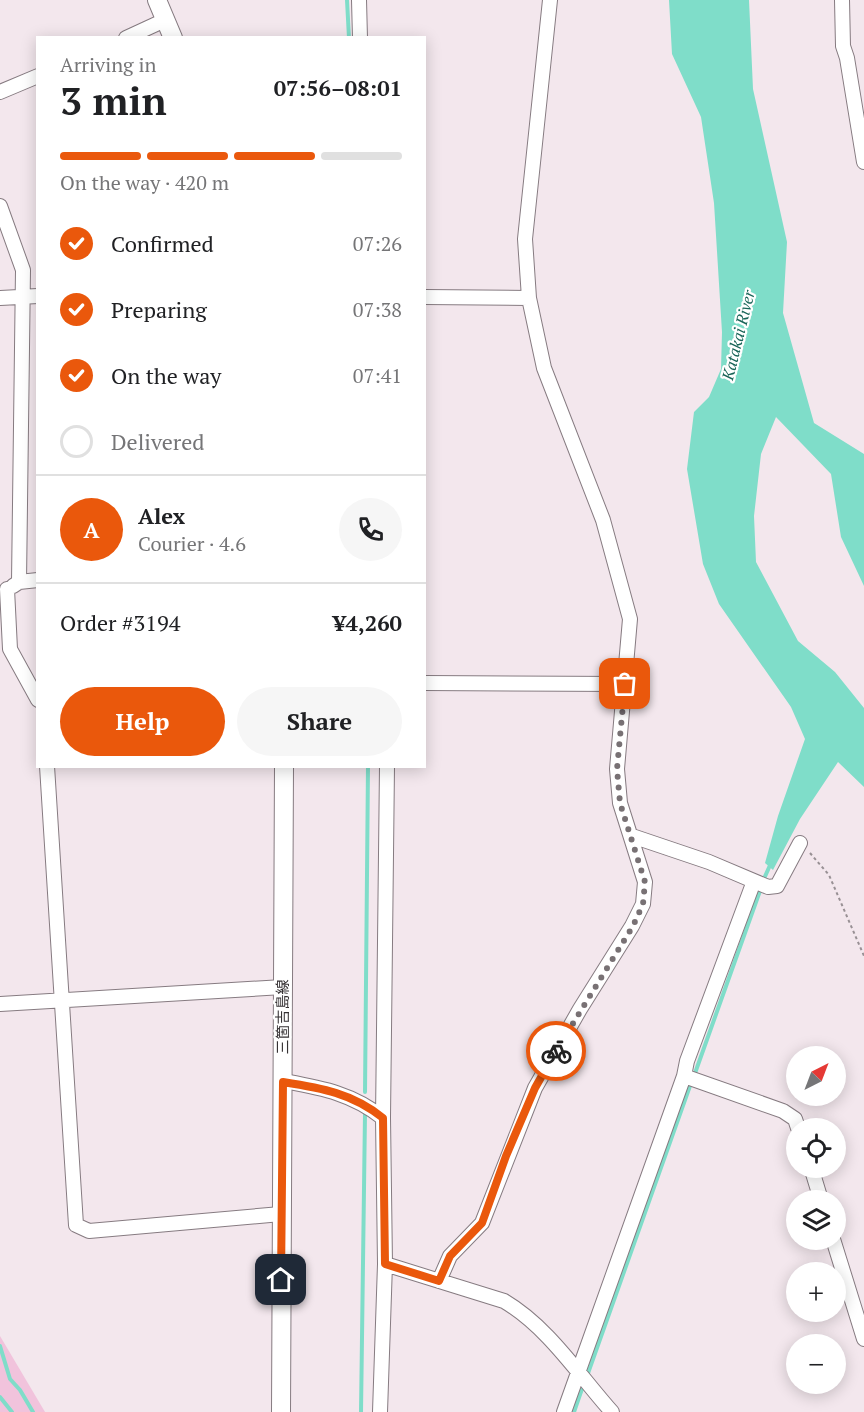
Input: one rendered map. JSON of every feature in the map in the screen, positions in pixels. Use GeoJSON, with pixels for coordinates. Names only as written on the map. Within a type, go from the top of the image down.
{"type":"FeatureCollection","features":[{"type":"Feature","properties":{"kind":"main road"},"geometry":{"type":"LineString","coordinates":[[157,0],[172,36]]}},
{"type":"Feature","properties":{"kind":"main road","name":"三箇吉島線"},"geometry":{"type":"LineString","coordinates":[[281,1412],[284,768]]}},
{"type":"Feature","properties":{"kind":"street"},"geometry":{"type":"LineString","coordinates":[[359,0],[360,36]]}},
{"type":"Feature","properties":{"kind":"street"},"geometry":{"type":"LineString","coordinates":[[439,1281],[450,1256],[482,1223],[506,1156],[535,1088],[580,1009],[633,926],[643,904],[645,882],[620,803],[617,769],[630,619],[603,520],[544,368],[529,298],[525,239],[550,0]]}},
{"type":"Feature","properties":{"kind":"street"},"geometry":{"type":"LineString","coordinates":[[842,0],[843,45],[848,58],[864,162]]}},
{"type":"Feature","properties":{"kind":"street"},"geometry":{"type":"LineString","coordinates":[[130,36],[165,20]]}},
{"type":"Feature","properties":{"kind":"street"},"geometry":{"type":"LineString","coordinates":[[0,92],[36,77]]}},
{"type":"Feature","properties":{"kind":"street"},"geometry":{"type":"LineString","coordinates":[[0,206],[31,297],[19,582]]}},
{"type":"Feature","properties":{"kind":"street"},"geometry":{"type":"LineString","coordinates":[[0,298],[31,297]]}},
{"type":"Feature","properties":{"kind":"street"},"geometry":{"type":"LineString","coordinates":[[426,297],[529,298]]}},
{"type":"Feature","properties":{"kind":"street"},"geometry":{"type":"LineString","coordinates":[[36,580],[19,582],[4,590],[10,649],[36,696]]}},
{"type":"Feature","properties":{"kind":"street"},"geometry":{"type":"LineString","coordinates":[[426,683],[625,684]]}},
{"type":"Feature","properties":{"kind":"street"},"geometry":{"type":"LineString","coordinates":[[47,768],[76,1225],[89,1231],[282,1214]]}},
{"type":"Feature","properties":{"kind":"street"},"geometry":{"type":"LineString","coordinates":[[380,1412],[385,1264],[383,1118],[387,768]]}},
{"type":"Feature","properties":{"kind":"street"},"geometry":{"type":"LineString","coordinates":[[632,836],[709,862],[759,883],[777,886],[800,843]]}},
{"type":"Feature","properties":{"kind":"street"},"geometry":{"type":"LineString","coordinates":[[564,1412],[685,1076],[687,1061],[759,883]]}},
{"type":"Feature","properties":{"kind":"street"},"geometry":{"type":"LineString","coordinates":[[0,1004],[283,987]]}},
{"type":"Feature","properties":{"kind":"street"},"geometry":{"type":"LineString","coordinates":[[685,1076],[783,1111],[794,1118]]}},
{"type":"Feature","properties":{"kind":"street"},"geometry":{"type":"LineString","coordinates":[[283,1082],[328,1089],[350,1096],[383,1118]]}},
{"type":"Feature","properties":{"kind":"street"},"geometry":{"type":"LineString","coordinates":[[836,1250],[864,1339]]}},
{"type":"Feature","properties":{"kind":"street"},"geometry":{"type":"LineString","coordinates":[[385,1264],[504,1301],[521,1312],[539,1328],[612,1412]]}},
{"type":"Feature","properties":{"kind":"path"},"geometry":{"type":"LineString","coordinates":[[800,843],[829,875],[864,956]]}},
{"type":"Feature","properties":{"kind":"shaded area"},"geometry":{"type":"Polygon","coordinates":[[[0,1336],[45,1412],[0,1412],[0,1336]]]}},
{"type":"Feature","properties":{"kind":"water","name":"Katakai River"},"geometry":{"type":"Polygon","coordinates":[[[669,0],[749,0],[753,89],[787,242],[783,313],[814,423],[864,454],[864,586],[841,537],[831,474],[776,417],[761,454],[754,516],[756,562],[798,641],[835,672],[864,708],[864,787],[838,762],[800,819],[773,870],[765,863],[778,816],[805,739],[791,707],[719,604],[703,564],[687,469],[694,412],[709,397],[721,369],[722,332],[714,203],[701,117],[672,54],[669,0]]]}},
{"type":"Feature","properties":{"kind":"waterway"},"geometry":{"type":"LineString","coordinates":[[347,0],[349,36]]}},
{"type":"Feature","properties":{"kind":"waterway"},"geometry":{"type":"LineString","coordinates":[[365,1092],[368,768]]}},
{"type":"Feature","properties":{"kind":"waterway"},"geometry":{"type":"LineString","coordinates":[[763,881],[771,863]]}},
{"type":"Feature","properties":{"kind":"waterway"},"geometry":{"type":"LineString","coordinates":[[694,1076],[761,888]]}},
{"type":"Feature","properties":{"kind":"waterway"},"geometry":{"type":"LineString","coordinates":[[587,1376],[691,1083]]}},
{"type":"Feature","properties":{"kind":"waterway"},"geometry":{"type":"LineString","coordinates":[[361,1412],[365,1114]]}},
{"type":"Feature","properties":{"kind":"waterway"},"geometry":{"type":"LineString","coordinates":[[0,1346],[10,1379],[20,1390],[33,1412]]}},
{"type":"Feature","properties":{"kind":"waterway"},"geometry":{"type":"LineString","coordinates":[[574,1412],[584,1383]]}},
{"type":"Feature","properties":{"kind":"waterway"},"geometry":{"type":"LineString","coordinates":[[0,1397],[12,1412]]}},
{"type":"Feature","properties":{"kind":"way so far"},"geometry":{"type":"LineString","coordinates":[[556,1051],[633,926],[643,904],[645,882],[636,846],[620,803],[617,769],[625,684]]}},
{"type":"Feature","properties":{"kind":"route"},"geometry":{"type":"LineString","coordinates":[[281,1280],[283,1082],[328,1089],[350,1096],[383,1118],[385,1264],[439,1281],[450,1256],[460,1244],[476,1232],[482,1223],[506,1156],[535,1088],[556,1051]]}}]}
